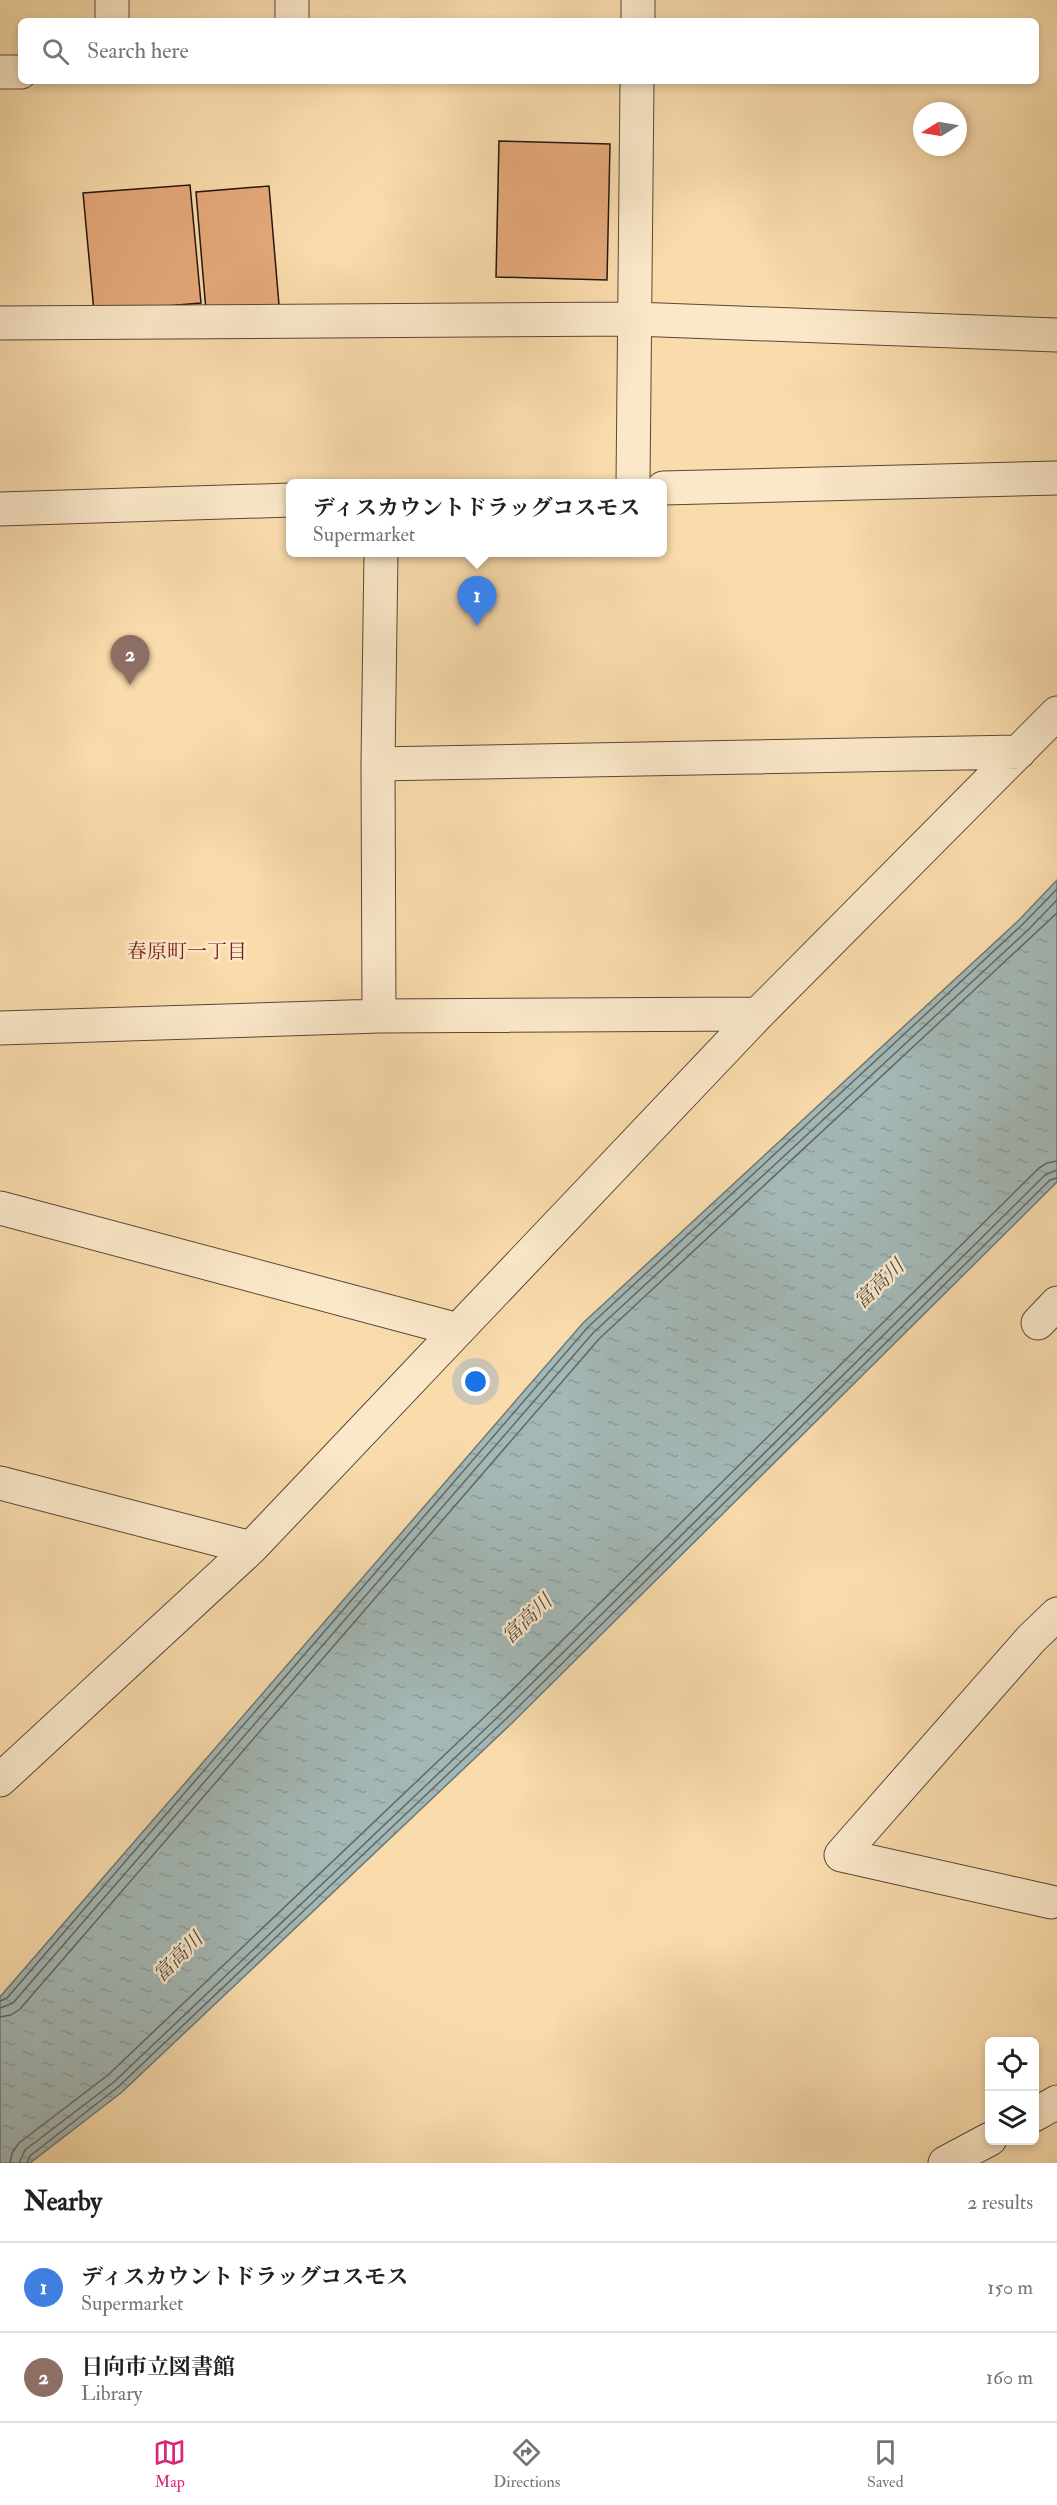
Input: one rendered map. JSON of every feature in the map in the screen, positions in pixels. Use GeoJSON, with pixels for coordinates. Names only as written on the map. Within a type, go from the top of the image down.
{"type":"FeatureCollection","features":[{"type":"Feature","properties":{"kind":"street"},"geometry":{"type":"LineString","coordinates":[[112,0],[112,18]]}},
{"type":"Feature","properties":{"kind":"street"},"geometry":{"type":"LineString","coordinates":[[292,0],[292,18]]}},
{"type":"Feature","properties":{"kind":"street"},"geometry":{"type":"LineString","coordinates":[[638,0],[638,18]]}},
{"type":"Feature","properties":{"kind":"street"},"geometry":{"type":"LineString","coordinates":[[0,72],[18,72]]}},
{"type":"Feature","properties":{"kind":"street"},"geometry":{"type":"LineString","coordinates":[[633,479],[638,84]]}},
{"type":"Feature","properties":{"kind":"street"},"geometry":{"type":"LineString","coordinates":[[0,323],[635,319],[1057,335]]}},
{"type":"Feature","properties":{"kind":"street"},"geometry":{"type":"LineString","coordinates":[[667,488],[1057,478]]}},
{"type":"Feature","properties":{"kind":"street"},"geometry":{"type":"LineString","coordinates":[[0,509],[286,500]]}},
{"type":"Feature","properties":{"kind":"street"},"geometry":{"type":"LineString","coordinates":[[379,1016],[378,764],[381,557]]}},
{"type":"Feature","properties":{"kind":"street"},"geometry":{"type":"LineString","coordinates":[[0,1780],[251,1548],[758,1014],[1057,713]]}},
{"type":"Feature","properties":{"kind":"street"},"geometry":{"type":"LineString","coordinates":[[378,764],[1019,752]]}},
{"type":"Feature","properties":{"kind":"street"},"geometry":{"type":"LineString","coordinates":[[0,1028],[379,1016],[758,1014]]}},
{"type":"Feature","properties":{"kind":"street"},"geometry":{"type":"LineString","coordinates":[[0,1208],[458,1330]]}},
{"type":"Feature","properties":{"kind":"street"},"geometry":{"type":"LineString","coordinates":[[0,1483],[251,1548]]}},
{"type":"Feature","properties":{"kind":"street"},"geometry":{"type":"LineString","coordinates":[[1052,1902],[840,1856],[1031,1639],[1057,1614]]}},
{"type":"Feature","properties":{"kind":"street"},"geometry":{"type":"LineString","coordinates":[[1039,2113],[1057,2102]]}},
{"type":"Feature","properties":{"kind":"street"},"geometry":{"type":"LineString","coordinates":[[945,2163],[985,2142]]}},
{"type":"Feature","properties":{"kind":"water","name":"富高川"},"geometry":{"type":"Polygon","coordinates":[[[1057,880],[1057,1182],[512,1723],[122,2092],[30,2163],[0,2163],[0,1997],[583,1323],[1019,920],[1057,880]]]}},
{"type":"Feature","properties":{"kind":"building"},"geometry":{"type":"Polygon","coordinates":[[[499,141],[610,144],[607,280],[496,277],[499,141]]]}},
{"type":"Feature","properties":{"kind":"building"},"geometry":{"type":"Polygon","coordinates":[[[190,185],[201,303],[94,312],[83,193],[190,185]]]}},
{"type":"Feature","properties":{"kind":"building"},"geometry":{"type":"Polygon","coordinates":[[[269,186],[279,305],[206,311],[196,192],[269,186]]]}},
{"type":"Feature","properties":{"kind":"place","name":"ディスカウントドラッグコスモス"},"geometry":{"type":"Point","coordinates":[477,626]}},
{"type":"Feature","properties":{"kind":"place","name":"日向市立図書館"},"geometry":{"type":"Point","coordinates":[130,685]}},
{"type":"Feature","properties":{"kind":"district","name":"春原町一丁目"},"geometry":{"type":"Point","coordinates":[187,951]}}]}
